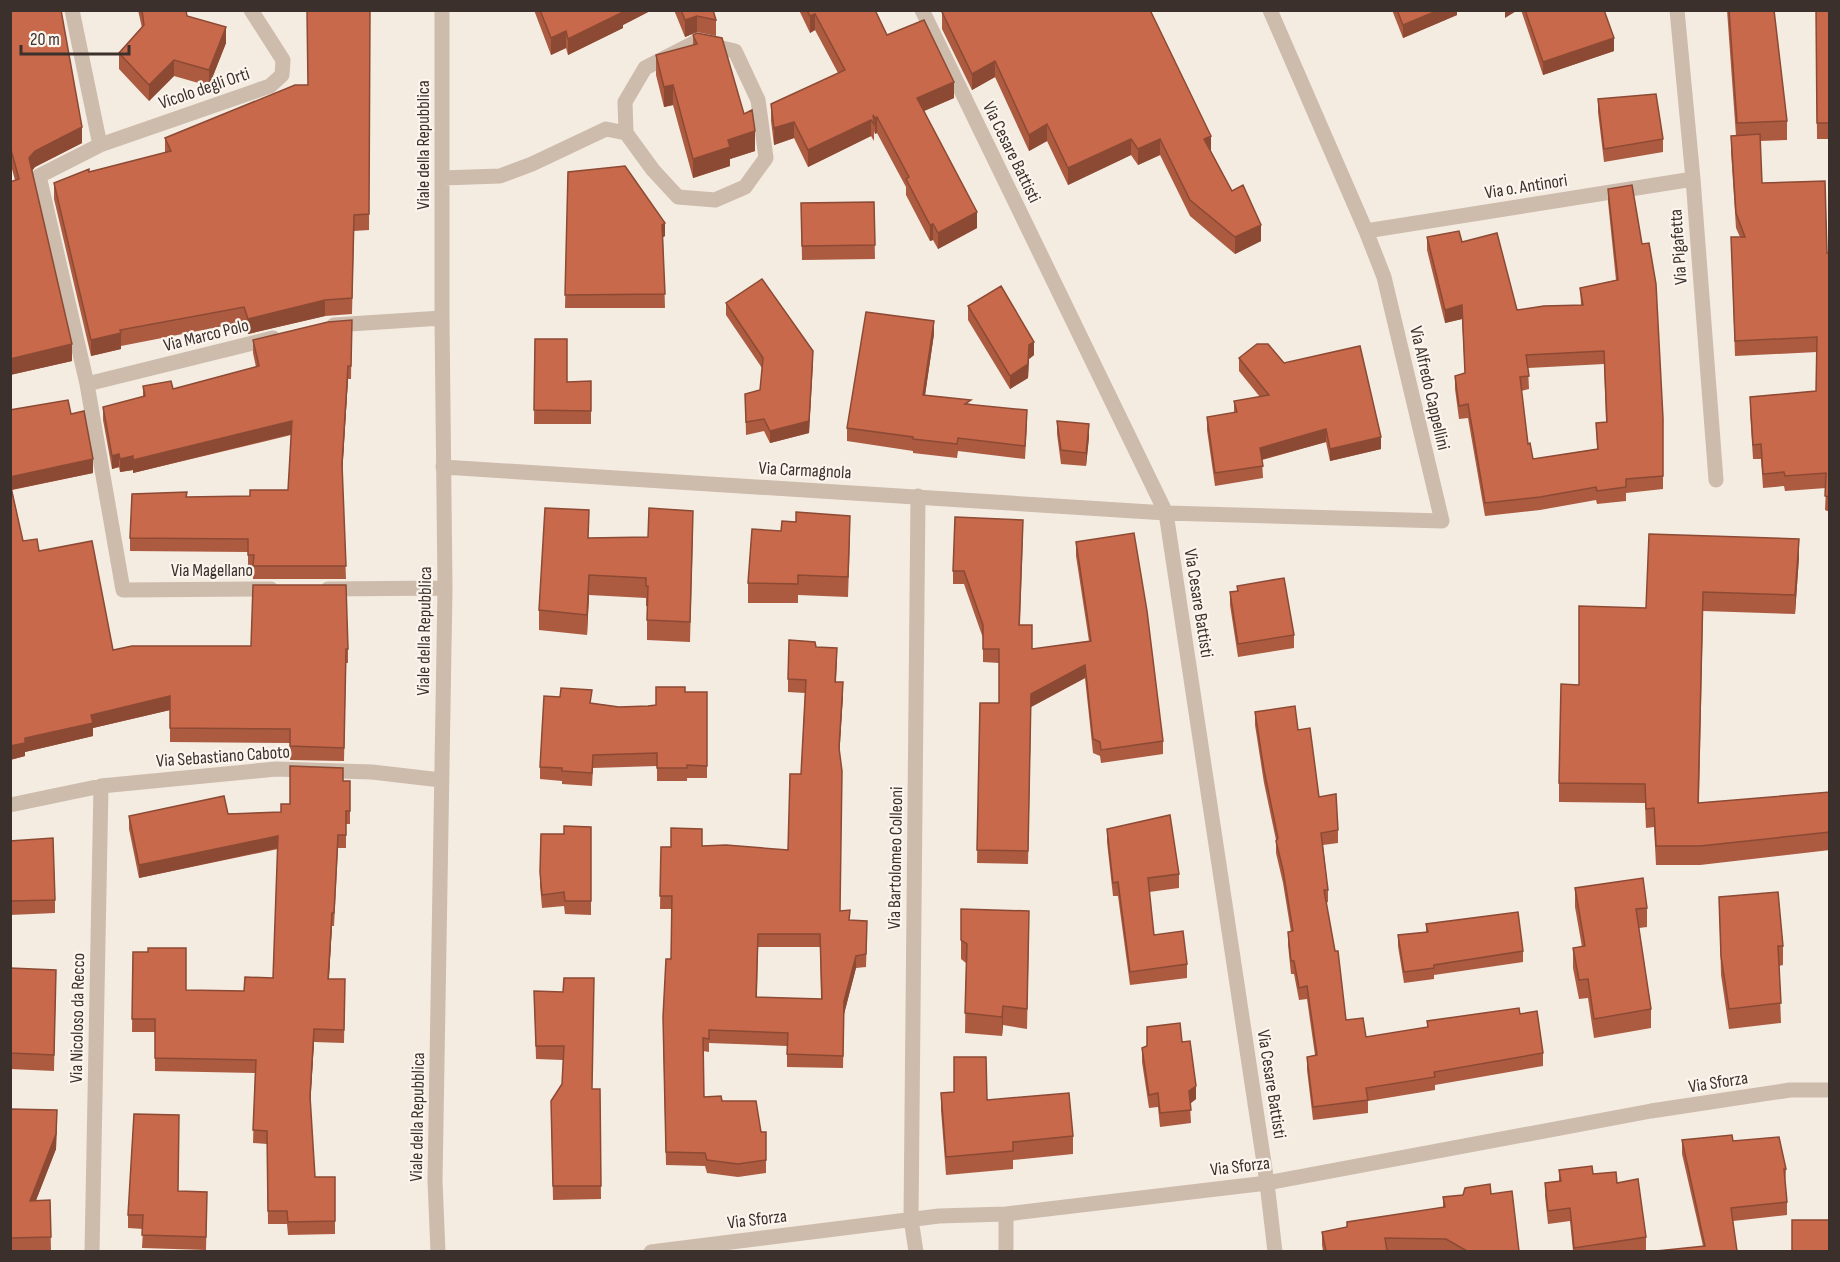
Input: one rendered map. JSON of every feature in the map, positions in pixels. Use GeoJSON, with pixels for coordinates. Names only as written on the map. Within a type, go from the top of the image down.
{"type":"FeatureCollection","features":[{"type":"Feature","properties":{"kind":"street"},"geometry":{"type":"LineString","coordinates":[[72,10],[100,145]]}},
{"type":"Feature","properties":{"kind":"street","name":"Vicolo degli Orti"},"geometry":{"type":"LineString","coordinates":[[87,384],[39,176],[100,145],[270,86],[282,75],[283,60],[251,10]]}},
{"type":"Feature","properties":{"kind":"street","name":"Viale della Repubblica"},"geometry":{"type":"LineString","coordinates":[[438,1251],[435,1181],[445,588],[442,10]]}},
{"type":"Feature","properties":{"kind":"street","name":"Via Cesare Battisti"},"geometry":{"type":"LineString","coordinates":[[922,10],[1166,513],[1267,1183],[1275,1251]]}},
{"type":"Feature","properties":{"kind":"street","name":"Via Alfredo Cappellini"},"geometry":{"type":"LineString","coordinates":[[1166,513],[1442,521],[1384,277],[1270,10]]}},
{"type":"Feature","properties":{"kind":"street","name":"Via Pigafetta"},"geometry":{"type":"LineString","coordinates":[[1677,10],[1693,179],[1716,480]]}},
{"type":"Feature","properties":{"kind":"street"},"geometry":{"type":"LineString","coordinates":[[442,178],[500,176],[532,164],[606,129],[626,133],[653,170],[678,197],[715,200],[746,187],[766,158],[758,100],[735,51],[696,42],[645,68],[626,102],[626,133]]}},
{"type":"Feature","properties":{"kind":"street","name":"Via o. Antinori"},"geometry":{"type":"LineString","coordinates":[[1366,231],[1693,179]]}},
{"type":"Feature","properties":{"kind":"street"},"geometry":{"type":"LineString","coordinates":[[315,328],[327,325],[442,318]]}},
{"type":"Feature","properties":{"kind":"street","name":"Via Marco Polo"},"geometry":{"type":"LineString","coordinates":[[87,384],[292,333]]}},
{"type":"Feature","properties":{"kind":"street","name":"Via Magellano"},"geometry":{"type":"LineString","coordinates":[[87,384],[123,590],[284,589]]}},
{"type":"Feature","properties":{"kind":"street","name":"Via Carmagnola"},"geometry":{"type":"LineString","coordinates":[[443,467],[1166,513]]}},
{"type":"Feature","properties":{"kind":"street","name":"Via Bartolomeo Colleoni"},"geometry":{"type":"LineString","coordinates":[[916,1251],[911,1220],[918,496]]}},
{"type":"Feature","properties":{"kind":"street"},"geometry":{"type":"LineString","coordinates":[[307,589],[445,588]]}},
{"type":"Feature","properties":{"kind":"street","name":"Via Sebastiano Caboto"},"geometry":{"type":"LineString","coordinates":[[10,805],[101,786],[276,769],[372,772],[441,780]]}},
{"type":"Feature","properties":{"kind":"street","name":"Via Nicoloso da Recco"},"geometry":{"type":"LineString","coordinates":[[92,1251],[101,786]]}},
{"type":"Feature","properties":{"kind":"street","name":"Via Sforza"},"geometry":{"type":"LineString","coordinates":[[651,1251],[939,1216],[1006,1214],[1267,1183],[1651,1112],[1790,1090],[1830,1090]]}},
{"type":"Feature","properties":{"kind":"street"},"geometry":{"type":"LineString","coordinates":[[1006,1214],[1006,1251]]}},
{"type":"Feature","properties":{"kind":"building"},"geometry":{"type":"Polygon","coordinates":[[[10,10],[61,10],[82,127],[35,151],[29,158],[72,344],[10,359],[10,182],[19,179],[10,146],[10,10]]]}},
{"type":"Feature","properties":{"kind":"building"},"geometry":{"type":"Polygon","coordinates":[[[142,10],[186,10],[187,16],[226,27],[209,70],[174,60],[149,85],[119,53],[144,25],[142,10]]]}},
{"type":"Feature","properties":{"kind":"building"},"geometry":{"type":"Polygon","coordinates":[[[307,10],[370,10],[369,214],[354,215],[352,298],[325,300],[248,319],[244,307],[120,330],[121,333],[91,340],[54,183],[89,169],[89,172],[171,151],[165,138],[295,85],[308,85],[307,10]]]}},
{"type":"Feature","properties":{"kind":"building"},"geometry":{"type":"Polygon","coordinates":[[[540,10],[622,10],[623,12],[568,39],[566,31],[551,38],[540,10]]]}},
{"type":"Feature","properties":{"kind":"building"},"geometry":{"type":"Polygon","coordinates":[[[681,10],[713,10],[716,20],[697,16],[685,20],[681,10]]]}},
{"type":"Feature","properties":{"kind":"building"},"geometry":{"type":"Polygon","coordinates":[[[807,10],[875,10],[887,35],[924,20],[954,82],[917,98],[977,212],[938,233],[933,224],[930,225],[906,179],[909,177],[877,117],[873,115],[874,124],[871,120],[808,150],[794,122],[774,128],[771,104],[845,70],[815,14],[810,16],[807,10]]]}},
{"type":"Feature","properties":{"kind":"building"},"geometry":{"type":"Polygon","coordinates":[[[946,10],[1150,10],[1211,136],[1204,139],[1232,191],[1243,185],[1261,225],[1235,237],[1190,200],[1160,139],[1138,149],[1131,139],[1068,168],[1047,124],[1029,135],[995,61],[972,74],[942,12],[946,10]]]}},
{"type":"Feature","properties":{"kind":"building"},"geometry":{"type":"Polygon","coordinates":[[[1397,10],[1439,10],[1403,25],[1397,10]]]}},
{"type":"Feature","properties":{"kind":"building"},"geometry":{"type":"Polygon","coordinates":[[[1525,10],[1604,10],[1614,38],[1543,62],[1525,10]]]}},
{"type":"Feature","properties":{"kind":"building"},"geometry":{"type":"Polygon","coordinates":[[[1729,10],[1774,10],[1787,121],[1737,123],[1729,10]]]}},
{"type":"Feature","properties":{"kind":"building"},"geometry":{"type":"Polygon","coordinates":[[[1816,10],[1830,10],[1830,123],[1817,123],[1816,10]]]}},
{"type":"Feature","properties":{"kind":"building"},"geometry":{"type":"Polygon","coordinates":[[[697,33],[722,38],[744,114],[752,110],[755,131],[728,140],[730,147],[693,159],[673,85],[664,87],[656,55],[697,44],[693,35],[697,33]]]}},
{"type":"Feature","properties":{"kind":"building"},"geometry":{"type":"Polygon","coordinates":[[[1656,94],[1663,139],[1604,149],[1598,99],[1656,94]]]}},
{"type":"Feature","properties":{"kind":"building"},"geometry":{"type":"Polygon","coordinates":[[[1760,134],[1762,183],[1825,181],[1827,253],[1830,253],[1830,497],[1825,496],[1826,473],[1785,476],[1784,472],[1763,474],[1761,444],[1753,445],[1750,397],[1816,391],[1817,337],[1735,341],[1731,237],[1745,237],[1736,213],[1731,136],[1760,134]]]}},
{"type":"Feature","properties":{"kind":"building"},"geometry":{"type":"Polygon","coordinates":[[[625,166],[665,223],[662,225],[665,294],[565,295],[568,172],[625,166]]]}},
{"type":"Feature","properties":{"kind":"building"},"geometry":{"type":"Polygon","coordinates":[[[1632,185],[1642,244],[1649,243],[1656,284],[1663,418],[1663,476],[1626,479],[1626,487],[1597,491],[1596,487],[1540,497],[1485,503],[1468,404],[1459,406],[1455,376],[1465,373],[1462,305],[1445,310],[1427,237],[1459,231],[1462,242],[1497,233],[1517,310],[1544,306],[1583,305],[1580,288],[1618,280],[1608,189],[1632,185]],[[1604,351],[1526,355],[1529,376],[1520,377],[1528,444],[1530,443],[1533,459],[1598,449],[1596,423],[1607,422],[1604,351]]]}},
{"type":"Feature","properties":{"kind":"building"},"geometry":{"type":"Polygon","coordinates":[[[874,202],[875,245],[802,246],[801,203],[874,202]]]}},
{"type":"Feature","properties":{"kind":"building"},"geometry":{"type":"Polygon","coordinates":[[[762,279],[813,351],[809,421],[770,431],[764,419],[746,422],[745,394],[760,390],[763,358],[726,303],[762,279]]]}},
{"type":"Feature","properties":{"kind":"building"},"geometry":{"type":"Polygon","coordinates":[[[1001,286],[1034,342],[1029,345],[1028,364],[1010,376],[968,306],[1001,286]]]}},
{"type":"Feature","properties":{"kind":"building"},"geometry":{"type":"Polygon","coordinates":[[[866,312],[934,321],[923,395],[971,400],[965,404],[1027,410],[1025,446],[958,438],[957,444],[847,428],[866,312]]]}},
{"type":"Feature","properties":{"kind":"building"},"geometry":{"type":"Polygon","coordinates":[[[352,320],[351,366],[348,366],[342,464],[346,566],[253,566],[254,555],[248,555],[248,539],[130,538],[132,494],[187,492],[186,497],[250,496],[250,490],[288,490],[292,421],[133,460],[133,456],[120,459],[119,454],[112,456],[103,407],[145,396],[143,386],[171,381],[173,389],[259,366],[253,340],[328,322],[352,320]]]}},
{"type":"Feature","properties":{"kind":"building"},"geometry":{"type":"Polygon","coordinates":[[[535,339],[567,339],[567,382],[591,381],[591,411],[534,410],[535,339]]]}},
{"type":"Feature","properties":{"kind":"building"},"geometry":{"type":"Polygon","coordinates":[[[1257,344],[1268,344],[1284,363],[1360,346],[1381,437],[1330,449],[1326,429],[1260,448],[1263,466],[1215,473],[1207,417],[1237,412],[1234,401],[1269,395],[1239,358],[1257,344]]]}},
{"type":"Feature","properties":{"kind":"building"},"geometry":{"type":"Polygon","coordinates":[[[68,400],[71,414],[84,411],[93,459],[10,477],[10,410],[68,400]]]}},
{"type":"Feature","properties":{"kind":"building"},"geometry":{"type":"Polygon","coordinates":[[[1057,421],[1089,424],[1086,453],[1061,450],[1057,421]]]}},
{"type":"Feature","properties":{"kind":"building"},"geometry":{"type":"Polygon","coordinates":[[[10,483],[23,541],[37,539],[39,551],[92,541],[113,650],[132,646],[251,646],[253,585],[346,585],[348,649],[346,649],[344,748],[290,746],[290,729],[170,728],[170,696],[91,715],[93,723],[25,738],[25,743],[10,746],[10,483]]]}},
{"type":"Feature","properties":{"kind":"building"},"geometry":{"type":"Polygon","coordinates":[[[545,508],[589,510],[588,538],[648,537],[649,508],[693,511],[690,622],[647,620],[648,586],[646,586],[646,578],[589,575],[587,615],[539,610],[545,508]]]}},
{"type":"Feature","properties":{"kind":"building"},"geometry":{"type":"Polygon","coordinates":[[[796,512],[850,516],[848,577],[798,575],[798,584],[748,583],[752,529],[781,531],[782,521],[796,522],[796,512]]]}},
{"type":"Feature","properties":{"kind":"building"},"geometry":{"type":"Polygon","coordinates":[[[955,517],[1023,520],[1019,625],[1032,625],[1032,649],[1091,641],[1076,542],[1134,533],[1147,611],[1163,741],[1101,750],[1100,742],[1093,739],[1085,665],[1031,694],[1028,851],[977,850],[980,703],[999,703],[999,649],[983,649],[983,625],[964,571],[953,571],[955,517]]]}},
{"type":"Feature","properties":{"kind":"building"},"geometry":{"type":"Polygon","coordinates":[[[1649,534],[1799,539],[1795,595],[1703,592],[1698,803],[1830,792],[1830,832],[1700,846],[1656,846],[1654,808],[1646,809],[1645,784],[1559,783],[1561,684],[1579,685],[1579,606],[1646,608],[1649,534]]]}},
{"type":"Feature","properties":{"kind":"building"},"geometry":{"type":"Polygon","coordinates":[[[1284,578],[1294,635],[1238,644],[1230,592],[1238,591],[1237,586],[1284,578]]]}},
{"type":"Feature","properties":{"kind":"building"},"geometry":{"type":"Polygon","coordinates":[[[789,640],[815,642],[816,647],[837,648],[835,682],[843,682],[839,748],[842,771],[840,911],[850,910],[849,920],[867,921],[866,954],[856,956],[844,1001],[843,1056],[787,1054],[788,1033],[709,1030],[709,1039],[703,1038],[704,1097],[721,1096],[722,1101],[756,1101],[761,1132],[766,1132],[766,1160],[738,1164],[707,1160],[705,1153],[666,1152],[663,1017],[666,959],[671,959],[672,896],[660,896],[661,847],[671,847],[671,828],[702,829],[702,846],[726,845],[788,850],[790,774],[801,774],[806,680],[788,679],[789,640]],[[758,934],[756,997],[822,999],[820,934],[758,934]]]}},
{"type":"Feature","properties":{"kind":"building"},"geometry":{"type":"Polygon","coordinates":[[[656,687],[685,687],[685,692],[707,692],[707,766],[657,768],[657,753],[593,755],[592,773],[540,767],[544,696],[560,697],[561,688],[592,690],[590,703],[619,707],[648,706],[656,705],[656,687]]]}},
{"type":"Feature","properties":{"kind":"building"},"geometry":{"type":"Polygon","coordinates":[[[1295,706],[1298,730],[1310,728],[1319,797],[1336,794],[1338,830],[1321,833],[1328,890],[1324,890],[1335,951],[1338,951],[1346,1020],[1363,1018],[1366,1037],[1428,1027],[1427,1021],[1519,1008],[1520,1014],[1537,1011],[1543,1053],[1434,1072],[1435,1077],[1366,1088],[1368,1100],[1313,1107],[1307,1057],[1317,1055],[1307,986],[1299,988],[1294,961],[1291,961],[1288,932],[1293,931],[1255,712],[1295,706]]]}},
{"type":"Feature","properties":{"kind":"building"},"geometry":{"type":"Polygon","coordinates":[[[290,766],[343,768],[343,781],[350,781],[350,811],[346,811],[346,835],[338,835],[328,979],[345,979],[344,1030],[314,1029],[310,1096],[315,1177],[335,1177],[335,1221],[288,1222],[287,1211],[268,1211],[267,1131],[253,1130],[256,1060],[155,1058],[155,1019],[132,1019],[133,952],[148,952],[148,948],[186,948],[186,990],[244,991],[245,977],[273,978],[278,836],[139,865],[129,816],[224,796],[228,814],[281,812],[281,804],[290,804],[290,766]]]}},
{"type":"Feature","properties":{"kind":"building"},"geometry":{"type":"Polygon","coordinates":[[[1170,815],[1179,874],[1148,878],[1154,935],[1183,931],[1187,964],[1130,972],[1118,882],[1113,883],[1107,829],[1170,815]]]}},
{"type":"Feature","properties":{"kind":"building"},"geometry":{"type":"Polygon","coordinates":[[[564,826],[591,827],[591,901],[565,901],[564,892],[542,895],[541,834],[564,834],[564,826]]]}},
{"type":"Feature","properties":{"kind":"building"},"geometry":{"type":"Polygon","coordinates":[[[53,838],[55,900],[10,901],[10,841],[53,838]]]}},
{"type":"Feature","properties":{"kind":"building"},"geometry":{"type":"Polygon","coordinates":[[[1643,878],[1647,908],[1636,909],[1651,1009],[1594,1019],[1588,979],[1579,980],[1573,948],[1585,946],[1575,888],[1643,878]]]}},
{"type":"Feature","properties":{"kind":"building"},"geometry":{"type":"Polygon","coordinates":[[[1778,892],[1783,946],[1778,946],[1781,1003],[1729,1009],[1721,956],[1719,897],[1778,892]]]}},
{"type":"Feature","properties":{"kind":"building"},"geometry":{"type":"Polygon","coordinates":[[[961,909],[1029,911],[1027,1009],[1003,1006],[1002,1017],[965,1013],[967,944],[961,940],[961,909]]]}},
{"type":"Feature","properties":{"kind":"building"},"geometry":{"type":"Polygon","coordinates":[[[1518,912],[1523,951],[1404,972],[1398,935],[1428,932],[1426,924],[1518,912]]]}},
{"type":"Feature","properties":{"kind":"building"},"geometry":{"type":"Polygon","coordinates":[[[10,968],[56,970],[54,1055],[10,1053],[10,968]]]}},
{"type":"Feature","properties":{"kind":"building"},"geometry":{"type":"Polygon","coordinates":[[[564,978],[594,978],[592,1089],[600,1089],[601,1186],[553,1186],[551,1101],[562,1084],[564,1046],[536,1046],[534,991],[563,992],[564,978]]]}},
{"type":"Feature","properties":{"kind":"building"},"geometry":{"type":"Polygon","coordinates":[[[1180,1023],[1182,1042],[1190,1041],[1196,1086],[1189,1091],[1191,1110],[1160,1113],[1158,1093],[1149,1095],[1142,1048],[1147,1046],[1147,1027],[1180,1023]]]}},
{"type":"Feature","properties":{"kind":"building"},"geometry":{"type":"Polygon","coordinates":[[[954,1057],[986,1057],[987,1100],[1069,1093],[1073,1136],[1013,1142],[1013,1151],[946,1157],[941,1093],[954,1092],[954,1057]]]}},
{"type":"Feature","properties":{"kind":"building"},"geometry":{"type":"Polygon","coordinates":[[[10,1109],[57,1110],[56,1134],[30,1201],[50,1200],[51,1237],[10,1238],[10,1109]]]}},
{"type":"Feature","properties":{"kind":"building"},"geometry":{"type":"Polygon","coordinates":[[[134,1114],[179,1115],[178,1191],[207,1192],[206,1237],[142,1235],[143,1215],[128,1215],[134,1114]]]}},
{"type":"Feature","properties":{"kind":"building"},"geometry":{"type":"Polygon","coordinates":[[[1732,1135],[1733,1141],[1779,1137],[1786,1169],[1784,1169],[1787,1202],[1731,1208],[1737,1251],[1656,1251],[1705,1246],[1682,1140],[1732,1135]]]}},
{"type":"Feature","properties":{"kind":"building"},"geometry":{"type":"Polygon","coordinates":[[[1592,1166],[1593,1174],[1616,1172],[1617,1183],[1638,1179],[1646,1237],[1574,1248],[1570,1208],[1548,1211],[1545,1183],[1561,1181],[1559,1170],[1592,1166]]]}},
{"type":"Feature","properties":{"kind":"building"},"geometry":{"type":"Polygon","coordinates":[[[1490,1184],[1491,1194],[1512,1191],[1519,1251],[1467,1251],[1446,1239],[1385,1238],[1387,1251],[1326,1251],[1322,1232],[1347,1227],[1347,1222],[1445,1207],[1443,1197],[1463,1195],[1465,1188],[1490,1184]]]}},
{"type":"Feature","properties":{"kind":"building"},"geometry":{"type":"Polygon","coordinates":[[[1792,1220],[1830,1220],[1830,1251],[1792,1251],[1792,1220]]]}}]}
